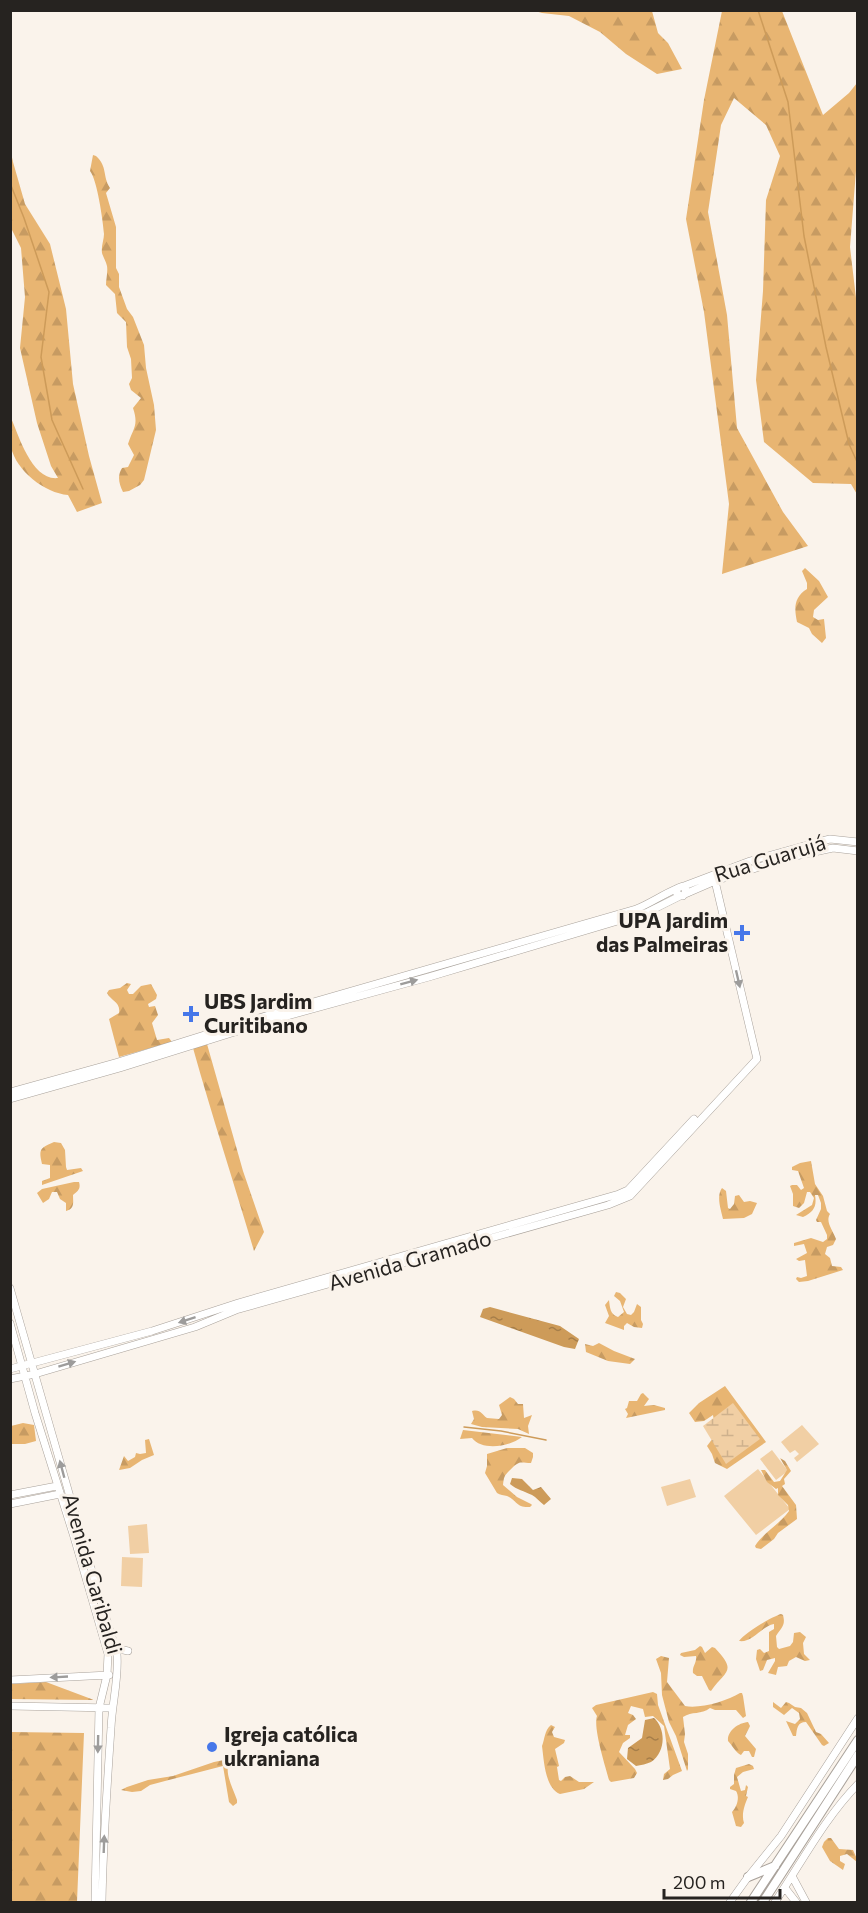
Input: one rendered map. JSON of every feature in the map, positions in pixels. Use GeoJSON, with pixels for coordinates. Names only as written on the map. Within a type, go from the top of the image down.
{"type":"FeatureCollection","features":[{"type":"Feature","properties":{"kind":"highway"},"geometry":{"type":"LineString","coordinates":[[751,1902],[858,1740]]}},
{"type":"Feature","properties":{"kind":"highway"},"geometry":{"type":"LineString","coordinates":[[763,1902],[858,1755]]}},
{"type":"Feature","properties":{"kind":"highway"},"geometry":{"type":"LineString","coordinates":[[762,1859],[772,1867]]}},
{"type":"Feature","properties":{"kind":"highway"},"geometry":{"type":"LineString","coordinates":[[747,1877],[772,1867]]}},
{"type":"Feature","properties":{"kind":"main road","name":"Rua Guarujá"},"geometry":{"type":"LineString","coordinates":[[681,891],[750,861],[818,842],[830,839],[858,842]]}},
{"type":"Feature","properties":{"kind":"main road","name":"Rua Guarujá"},"geometry":{"type":"LineString","coordinates":[[681,891],[791,857],[833,848],[858,851]]}},
{"type":"Feature","properties":{"kind":"main road","name":"Avenida Gramado"},"geometry":{"type":"LineString","coordinates":[[10,1369],[195,1327],[236,1310],[630,1196],[756,1056],[715,881]]}},
{"type":"Feature","properties":{"kind":"main road"},"geometry":{"type":"LineString","coordinates":[[10,1092],[34,1089],[120,1068],[232,1030],[648,912],[681,891]]}},
{"type":"Feature","properties":{"kind":"main road"},"geometry":{"type":"LineString","coordinates":[[10,1099],[34,1089]]}},
{"type":"Feature","properties":{"kind":"main road","name":"Avenida Garibaldi"},"geometry":{"type":"LineString","coordinates":[[10,1288],[117,1660],[99,1900]]}},
{"type":"Feature","properties":{"kind":"main road","name":"Avenida Garibaldi"},"geometry":{"type":"LineString","coordinates":[[10,1323],[105,1645],[108,1665],[99,1708],[99,1900]]}},
{"type":"Feature","properties":{"kind":"main road","name":"Avenida Gramado"},"geometry":{"type":"LineString","coordinates":[[10,1379],[35,1374],[102,1349]]}},
{"type":"Feature","properties":{"kind":"main road"},"geometry":{"type":"LineString","coordinates":[[10,1495],[57,1486]]}},
{"type":"Feature","properties":{"kind":"main road"},"geometry":{"type":"LineString","coordinates":[[10,1504],[60,1494]]}},
{"type":"Feature","properties":{"kind":"main road"},"geometry":{"type":"LineString","coordinates":[[115,1648],[128,1651]]}},
{"type":"Feature","properties":{"kind":"main road"},"geometry":{"type":"LineString","coordinates":[[10,1680],[107,1674],[116,1680]]}},
{"type":"Feature","properties":{"kind":"main road"},"geometry":{"type":"LineString","coordinates":[[10,1706],[112,1708]]}},
{"type":"Feature","properties":{"kind":"main road"},"geometry":{"type":"LineString","coordinates":[[730,1902],[747,1877],[781,1836],[858,1718]]}},
{"type":"Feature","properties":{"kind":"main road"},"geometry":{"type":"LineString","coordinates":[[775,1902],[825,1823],[842,1800],[858,1784]]}},
{"type":"Feature","properties":{"kind":"main road"},"geometry":{"type":"LineString","coordinates":[[792,1876],[806,1902]]}},
{"type":"Feature","properties":{"kind":"main road"},"geometry":{"type":"LineString","coordinates":[[785,1888],[796,1902]]}},
{"type":"Feature","properties":{"kind":"green space"},"geometry":{"type":"Polygon","coordinates":[[[535,11],[652,11],[658,33],[668,43],[682,69],[657,74],[626,54],[600,32],[569,16],[535,11]]]}},
{"type":"Feature","properties":{"kind":"green space"},"geometry":{"type":"Polygon","coordinates":[[[722,11],[782,11],[823,115],[857,83],[857,158],[850,247],[858,315],[858,496],[851,484],[813,483],[764,442],[756,380],[763,291],[766,200],[780,156],[766,125],[734,98],[721,125],[708,212],[727,315],[737,428],[783,512],[808,546],[722,574],[729,504],[704,312],[686,219],[704,100],[722,11]]]}},
{"type":"Feature","properties":{"kind":"green space"},"geometry":{"type":"Polygon","coordinates":[[[10,148],[25,204],[50,244],[66,309],[73,384],[102,503],[77,512],[68,495],[50,490],[25,472],[11,447],[11,418],[34,465],[49,477],[58,478],[51,466],[37,423],[20,348],[25,297],[21,248],[11,228],[10,148]]]}},
{"type":"Feature","properties":{"kind":"green space"},"geometry":{"type":"Polygon","coordinates":[[[93,155],[100,160],[110,188],[106,193],[116,227],[116,268],[119,274],[119,287],[144,345],[146,368],[154,405],[156,430],[144,480],[140,485],[123,492],[119,474],[122,468],[128,467],[134,455],[128,444],[135,427],[133,408],[141,398],[131,390],[129,384],[132,378],[126,322],[117,313],[115,294],[106,285],[107,266],[102,255],[104,234],[97,191],[90,171],[93,155]]]}},
{"type":"Feature","properties":{"kind":"green space"},"geometry":{"type":"Polygon","coordinates":[[[805,568],[819,581],[828,597],[814,610],[813,617],[818,620],[824,619],[826,638],[822,643],[809,628],[797,622],[795,612],[797,599],[807,589],[802,571],[805,568]]]}},
{"type":"Feature","properties":{"kind":"green space"},"geometry":{"type":"Polygon","coordinates":[[[127,983],[131,984],[127,990],[129,994],[133,994],[141,986],[151,984],[157,995],[156,999],[148,1004],[149,1007],[155,1006],[158,1015],[152,1023],[157,1040],[169,1038],[172,1042],[119,1057],[109,1019],[119,1013],[119,1009],[107,993],[127,983]]]}},
{"type":"Feature","properties":{"kind":"green space"},"geometry":{"type":"Polygon","coordinates":[[[207,1044],[243,1171],[264,1232],[254,1251],[193,1048],[207,1044]]]}},
{"type":"Feature","properties":{"kind":"green space"},"geometry":{"type":"Polygon","coordinates":[[[54,1142],[61,1143],[65,1150],[67,1170],[81,1168],[83,1171],[42,1185],[42,1181],[50,1178],[50,1165],[42,1164],[40,1155],[43,1147],[54,1142]]]}},
{"type":"Feature","properties":{"kind":"green space"},"geometry":{"type":"Polygon","coordinates":[[[811,1161],[815,1184],[830,1214],[829,1223],[836,1239],[833,1245],[827,1247],[825,1254],[830,1258],[832,1266],[841,1267],[843,1270],[799,1282],[797,1277],[807,1276],[805,1260],[796,1259],[807,1253],[804,1244],[794,1246],[794,1243],[811,1238],[823,1242],[827,1239],[821,1222],[816,1220],[821,1209],[818,1195],[815,1195],[814,1208],[803,1217],[796,1215],[812,1205],[814,1198],[810,1192],[807,1192],[804,1203],[799,1208],[793,1206],[790,1186],[797,1185],[801,1190],[804,1188],[798,1171],[792,1170],[792,1167],[811,1161]]]}},
{"type":"Feature","properties":{"kind":"green space"},"geometry":{"type":"Polygon","coordinates":[[[79,1182],[79,1188],[73,1195],[72,1207],[66,1211],[66,1203],[60,1199],[57,1192],[52,1192],[49,1199],[43,1203],[37,1193],[42,1189],[79,1182]]]}},
{"type":"Feature","properties":{"kind":"green space"},"geometry":{"type":"Polygon","coordinates":[[[722,1188],[726,1191],[730,1209],[734,1204],[735,1196],[739,1195],[744,1202],[757,1203],[752,1214],[744,1218],[723,1219],[719,1199],[722,1188]]]}},
{"type":"Feature","properties":{"kind":"green space"},"geometry":{"type":"Polygon","coordinates":[[[616,1292],[626,1299],[623,1307],[627,1314],[631,1315],[634,1312],[637,1304],[641,1307],[642,1328],[627,1323],[624,1330],[605,1323],[609,1316],[605,1305],[609,1300],[613,1314],[618,1317],[624,1312],[620,1301],[614,1296],[616,1292]]]}},
{"type":"Feature","properties":{"kind":"green space"},"geometry":{"type":"Polygon","coordinates":[[[599,1343],[635,1359],[630,1364],[608,1361],[586,1352],[585,1344],[593,1346],[599,1343]]]}},
{"type":"Feature","properties":{"kind":"green space"},"geometry":{"type":"Polygon","coordinates":[[[725,1386],[766,1442],[727,1469],[715,1463],[707,1446],[716,1434],[713,1415],[704,1421],[695,1422],[689,1413],[699,1403],[725,1386]]]}},
{"type":"Feature","properties":{"kind":"green space"},"geometry":{"type":"Polygon","coordinates":[[[643,1393],[649,1399],[644,1406],[654,1405],[665,1408],[665,1410],[626,1418],[628,1414],[625,1409],[629,1401],[637,1401],[643,1393]]]}},
{"type":"Feature","properties":{"kind":"green space"},"geometry":{"type":"Polygon","coordinates":[[[510,1397],[518,1404],[523,1404],[524,1418],[532,1415],[528,1426],[529,1434],[518,1429],[482,1427],[471,1424],[474,1419],[472,1411],[479,1411],[487,1418],[499,1419],[502,1415],[499,1405],[510,1397]]]}},
{"type":"Feature","properties":{"kind":"green space"},"geometry":{"type":"Polygon","coordinates":[[[733,1403],[760,1439],[726,1464],[703,1426],[733,1403]]]}},
{"type":"Feature","properties":{"kind":"green space"},"geometry":{"type":"Polygon","coordinates":[[[23,1423],[34,1425],[36,1441],[11,1444],[11,1426],[23,1423]]]}},
{"type":"Feature","properties":{"kind":"green space"},"geometry":{"type":"Polygon","coordinates":[[[802,1425],[819,1444],[797,1462],[794,1458],[799,1454],[795,1450],[790,1453],[781,1442],[802,1425]]]}},
{"type":"Feature","properties":{"kind":"green space"},"geometry":{"type":"Polygon","coordinates":[[[463,1430],[522,1437],[503,1445],[489,1446],[482,1445],[472,1438],[460,1439],[463,1430]]]}},
{"type":"Feature","properties":{"kind":"green space"},"geometry":{"type":"Polygon","coordinates":[[[149,1439],[154,1455],[130,1468],[119,1470],[124,1456],[128,1461],[135,1457],[136,1453],[146,1453],[145,1440],[149,1439]]]}},
{"type":"Feature","properties":{"kind":"green space"},"geometry":{"type":"Polygon","coordinates":[[[507,1448],[525,1448],[533,1453],[531,1463],[521,1462],[515,1465],[505,1476],[503,1485],[517,1497],[531,1504],[530,1507],[519,1505],[507,1496],[497,1493],[485,1473],[487,1454],[507,1448]]]}},
{"type":"Feature","properties":{"kind":"green space"},"geometry":{"type":"Polygon","coordinates":[[[772,1450],[788,1471],[776,1480],[760,1459],[772,1450]]]}},
{"type":"Feature","properties":{"kind":"green space"},"geometry":{"type":"Polygon","coordinates":[[[780,1458],[785,1461],[791,1471],[784,1479],[785,1484],[782,1486],[796,1505],[797,1519],[761,1549],[756,1548],[755,1546],[767,1532],[789,1511],[788,1505],[778,1495],[778,1488],[776,1489],[767,1482],[761,1470],[765,1470],[774,1482],[780,1481],[787,1470],[780,1458]]]}},
{"type":"Feature","properties":{"kind":"green space"},"geometry":{"type":"Polygon","coordinates":[[[758,1469],[790,1509],[756,1535],[724,1496],[758,1469]]]}},
{"type":"Feature","properties":{"kind":"green space"},"geometry":{"type":"Polygon","coordinates":[[[690,1479],[696,1497],[667,1506],[661,1487],[690,1479]]]}},
{"type":"Feature","properties":{"kind":"green space"},"geometry":{"type":"Polygon","coordinates":[[[147,1524],[149,1553],[130,1554],[128,1526],[147,1524]]]}},
{"type":"Feature","properties":{"kind":"green space"},"geometry":{"type":"Polygon","coordinates":[[[122,1557],[143,1558],[142,1587],[121,1586],[122,1557]]]}},
{"type":"Feature","properties":{"kind":"green space"},"geometry":{"type":"Polygon","coordinates":[[[781,1614],[784,1622],[776,1636],[777,1647],[779,1649],[790,1646],[794,1633],[800,1632],[806,1637],[803,1643],[804,1654],[810,1660],[805,1661],[796,1657],[789,1661],[787,1666],[778,1667],[776,1675],[768,1673],[775,1658],[767,1660],[763,1670],[760,1671],[756,1659],[757,1650],[760,1649],[764,1653],[769,1651],[769,1632],[774,1629],[774,1624],[753,1637],[739,1641],[758,1626],[781,1614]]]}},
{"type":"Feature","properties":{"kind":"green space"},"geometry":{"type":"Polygon","coordinates":[[[700,1646],[705,1653],[712,1647],[715,1648],[728,1667],[711,1691],[702,1676],[693,1673],[696,1656],[680,1655],[700,1646]]]}},
{"type":"Feature","properties":{"kind":"green space"},"geometry":{"type":"Polygon","coordinates":[[[661,1656],[669,1658],[667,1682],[685,1706],[713,1704],[740,1693],[743,1696],[746,1716],[743,1718],[736,1710],[710,1708],[683,1717],[684,1742],[688,1754],[687,1771],[662,1695],[661,1673],[656,1659],[661,1656]]]}},
{"type":"Feature","properties":{"kind":"green space"},"geometry":{"type":"Polygon","coordinates":[[[46,1682],[94,1700],[11,1699],[11,1684],[46,1682]]]}},
{"type":"Feature","properties":{"kind":"green space"},"geometry":{"type":"Polygon","coordinates":[[[653,1692],[657,1694],[658,1705],[682,1771],[663,1780],[664,1774],[670,1769],[664,1726],[653,1716],[645,1717],[643,1709],[631,1706],[628,1713],[636,1719],[628,1725],[625,1735],[630,1735],[630,1738],[623,1743],[619,1752],[637,1773],[634,1778],[611,1782],[598,1738],[597,1716],[592,1708],[596,1705],[653,1692]]]}},
{"type":"Feature","properties":{"kind":"green space"},"geometry":{"type":"Polygon","coordinates":[[[773,1702],[781,1708],[786,1702],[801,1708],[807,1713],[816,1732],[829,1743],[822,1745],[806,1722],[799,1725],[796,1736],[793,1736],[786,1721],[795,1724],[800,1719],[799,1713],[792,1708],[784,1715],[773,1707],[773,1702]]]}},
{"type":"Feature","properties":{"kind":"green space"},"geometry":{"type":"Polygon","coordinates":[[[748,1722],[750,1726],[745,1736],[756,1749],[754,1757],[749,1751],[739,1754],[728,1741],[729,1734],[734,1728],[748,1722]]]}},
{"type":"Feature","properties":{"kind":"green space"},"geometry":{"type":"Polygon","coordinates":[[[551,1725],[555,1727],[552,1732],[554,1737],[565,1740],[555,1749],[559,1780],[570,1776],[579,1782],[594,1782],[584,1789],[560,1794],[551,1786],[546,1773],[542,1746],[546,1732],[551,1725]]]}},
{"type":"Feature","properties":{"kind":"green space"},"geometry":{"type":"Polygon","coordinates":[[[11,1732],[84,1733],[77,1902],[11,1902],[11,1732]]]}},
{"type":"Feature","properties":{"kind":"green space"},"geometry":{"type":"Polygon","coordinates":[[[239,1757],[242,1759],[240,1761],[228,1765],[229,1778],[237,1800],[233,1806],[229,1802],[223,1766],[150,1785],[141,1791],[121,1790],[148,1780],[173,1776],[214,1762],[239,1757]]]}},
{"type":"Feature","properties":{"kind":"green space"},"geometry":{"type":"Polygon","coordinates":[[[749,1764],[754,1769],[743,1772],[737,1777],[741,1791],[745,1790],[746,1785],[748,1787],[746,1796],[748,1797],[743,1813],[744,1823],[741,1827],[736,1826],[732,1812],[738,1796],[736,1791],[730,1787],[734,1784],[736,1768],[749,1764]]]}},
{"type":"Feature","properties":{"kind":"green space"},"geometry":{"type":"Polygon","coordinates":[[[828,1838],[831,1838],[839,1849],[853,1850],[857,1862],[847,1854],[840,1856],[840,1861],[845,1864],[843,1870],[830,1861],[822,1847],[828,1838]]]}},
{"type":"Feature","properties":{"kind":"water"},"geometry":{"type":"Polygon","coordinates":[[[490,1307],[560,1326],[579,1339],[575,1349],[480,1317],[483,1309],[490,1307]]]}},
{"type":"Feature","properties":{"kind":"water"},"geometry":{"type":"Polygon","coordinates":[[[512,1478],[522,1479],[533,1490],[541,1487],[551,1499],[544,1505],[534,1496],[510,1484],[512,1478]]]}},
{"type":"Feature","properties":{"kind":"water"},"geometry":{"type":"Polygon","coordinates":[[[654,1718],[661,1728],[662,1747],[651,1762],[636,1766],[627,1759],[628,1748],[642,1738],[645,1720],[654,1718]]]}},
{"type":"Feature","properties":{"kind":"waterway"},"geometry":{"type":"LineString","coordinates":[[758,10],[788,102],[804,236],[826,347],[849,444],[858,464]]}},
{"type":"Feature","properties":{"kind":"waterway"},"geometry":{"type":"LineString","coordinates":[[10,183],[49,292],[41,357],[52,420],[83,489]]}},
{"type":"Feature","properties":{"kind":"waterway"},"geometry":{"type":"LineString","coordinates":[[464,1427],[501,1431],[546,1440]]}},
{"type":"Feature","properties":{"kind":"place","name":"UPA Jardim das Palmeiras"},"geometry":{"type":"Point","coordinates":[742,933]}},
{"type":"Feature","properties":{"kind":"place","name":"UBS Jardim Curitibano"},"geometry":{"type":"Point","coordinates":[191,1014]}},
{"type":"Feature","properties":{"kind":"place","name":"Igreja católica ukraniana"},"geometry":{"type":"Point","coordinates":[212,1747]}}]}
